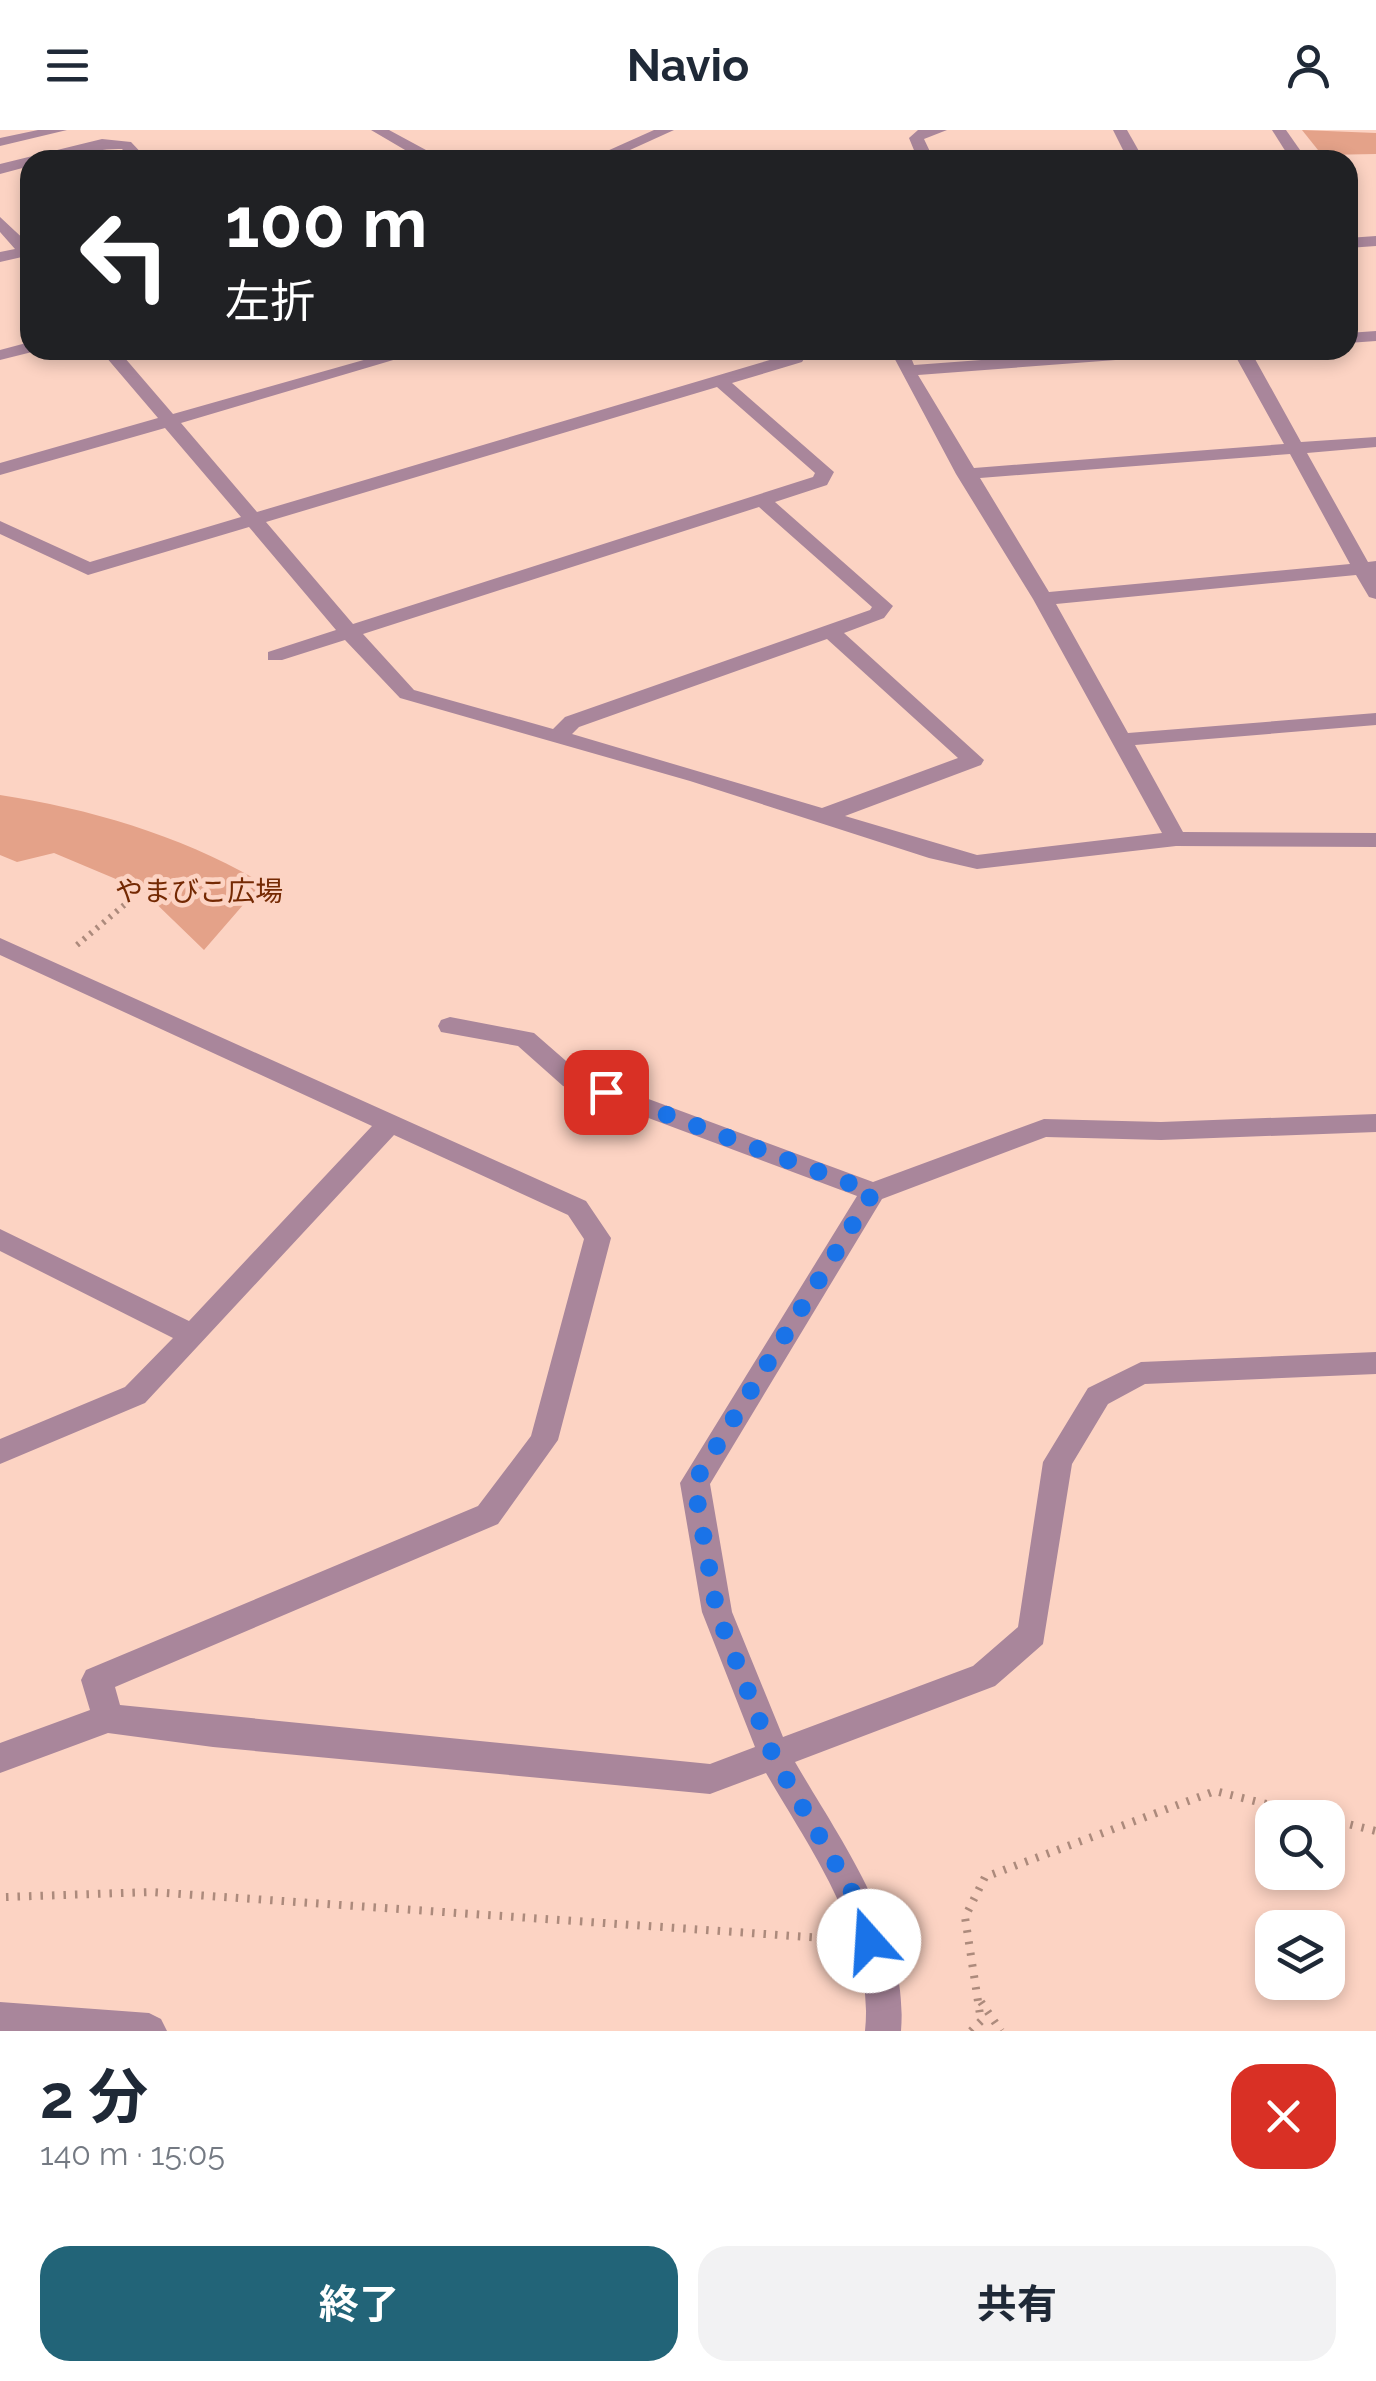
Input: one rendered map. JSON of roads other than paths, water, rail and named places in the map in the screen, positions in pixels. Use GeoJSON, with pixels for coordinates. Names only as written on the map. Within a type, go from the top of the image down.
{"type":"FeatureCollection","features":[{"type":"Feature","properties":{"kind":"street"},"geometry":{"type":"LineString","coordinates":[[0,142],[60,130]]}},
{"type":"Feature","properties":{"kind":"street"},"geometry":{"type":"LineString","coordinates":[[378,130],[415,150]]}},
{"type":"Feature","properties":{"kind":"street"},"geometry":{"type":"LineString","coordinates":[[619,150],[667,130]]}},
{"type":"Feature","properties":{"kind":"street"},"geometry":{"type":"LineString","coordinates":[[921,150],[916,138],[927,130],[940,130]]}},
{"type":"Feature","properties":{"kind":"street"},"geometry":{"type":"LineString","coordinates":[[78,150],[102,144],[126,145],[131,150]]}},
{"type":"Feature","properties":{"kind":"street"},"geometry":{"type":"LineString","coordinates":[[0,222],[20,243]]}},
{"type":"Feature","properties":{"kind":"street"},"geometry":{"type":"LineString","coordinates":[[118,360],[350,633],[408,694],[698,776],[936,854],[978,862],[1176,839],[1376,840]]}},
{"type":"Feature","properties":{"kind":"street"},"geometry":{"type":"LineString","coordinates":[[0,469],[383,360]]}},
{"type":"Feature","properties":{"kind":"street"},"geometry":{"type":"LineString","coordinates":[[0,527],[88,569],[789,360]]}},
{"type":"Feature","properties":{"kind":"street"},"geometry":{"type":"LineString","coordinates":[[903,360],[1176,839]]}},
{"type":"Feature","properties":{"kind":"street"},"geometry":{"type":"LineString","coordinates":[[907,371],[1051,360]]}},
{"type":"Feature","properties":{"kind":"street"},"geometry":{"type":"LineString","coordinates":[[1247,360],[1294,448],[1369,567],[1376,594]]}},
{"type":"Feature","properties":{"kind":"street"},"geometry":{"type":"LineString","coordinates":[[275,656],[820,481],[825,472],[720,380]]}},
{"type":"Feature","properties":{"kind":"street"},"geometry":{"type":"LineString","coordinates":[[965,474],[1376,442]]}},
{"type":"Feature","properties":{"kind":"street"},"geometry":{"type":"LineString","coordinates":[[556,737],[572,722],[877,614],[883,606],[762,500]]}},
{"type":"Feature","properties":{"kind":"street"},"geometry":{"type":"LineString","coordinates":[[1043,600],[1369,567]]}},
{"type":"Feature","properties":{"kind":"street"},"geometry":{"type":"LineString","coordinates":[[823,816],[973,760],[830,632]]}},
{"type":"Feature","properties":{"kind":"street"},"geometry":{"type":"LineString","coordinates":[[1122,740],[1376,719]]}},
{"type":"Feature","properties":{"kind":"street"},"geometry":{"type":"LineString","coordinates":[[0,946],[577,1208],[598,1238],[544,1440],[488,1515],[97,1680],[108,1718]]}},
{"type":"Feature","properties":{"kind":"street"},"geometry":{"type":"LineString","coordinates":[[450,1026],[526,1038],[572,1080],[873,1192]]}},
{"type":"Feature","properties":{"kind":"street"},"geometry":{"type":"LineString","coordinates":[[882,2031],[886,1999],[860,1906],[774,1758],[717,1612],[694,1483],[873,1192],[1044,1128],[1161,1131],[1376,1123]]}},
{"type":"Feature","properties":{"kind":"street"},"geometry":{"type":"LineString","coordinates":[[0,1452],[135,1394],[390,1124]]}},
{"type":"Feature","properties":{"kind":"street"},"geometry":{"type":"LineString","coordinates":[[0,1240],[193,1335]]}},
{"type":"Feature","properties":{"kind":"street"},"geometry":{"type":"LineString","coordinates":[[0,1758],[108,1718],[213,1732],[710,1779],[984,1676],[1032,1634],[1058,1462],[1098,1396],[1141,1373],[1376,1363]]}},
{"type":"Feature","properties":{"kind":"street"},"geometry":{"type":"LineString","coordinates":[[0,2020],[149,2031]]}},
{"type":"Feature","properties":{"kind":"park label","name":"やまびこ広場"},"geometry":{"type":"Point","coordinates":[199,891]}}]}
